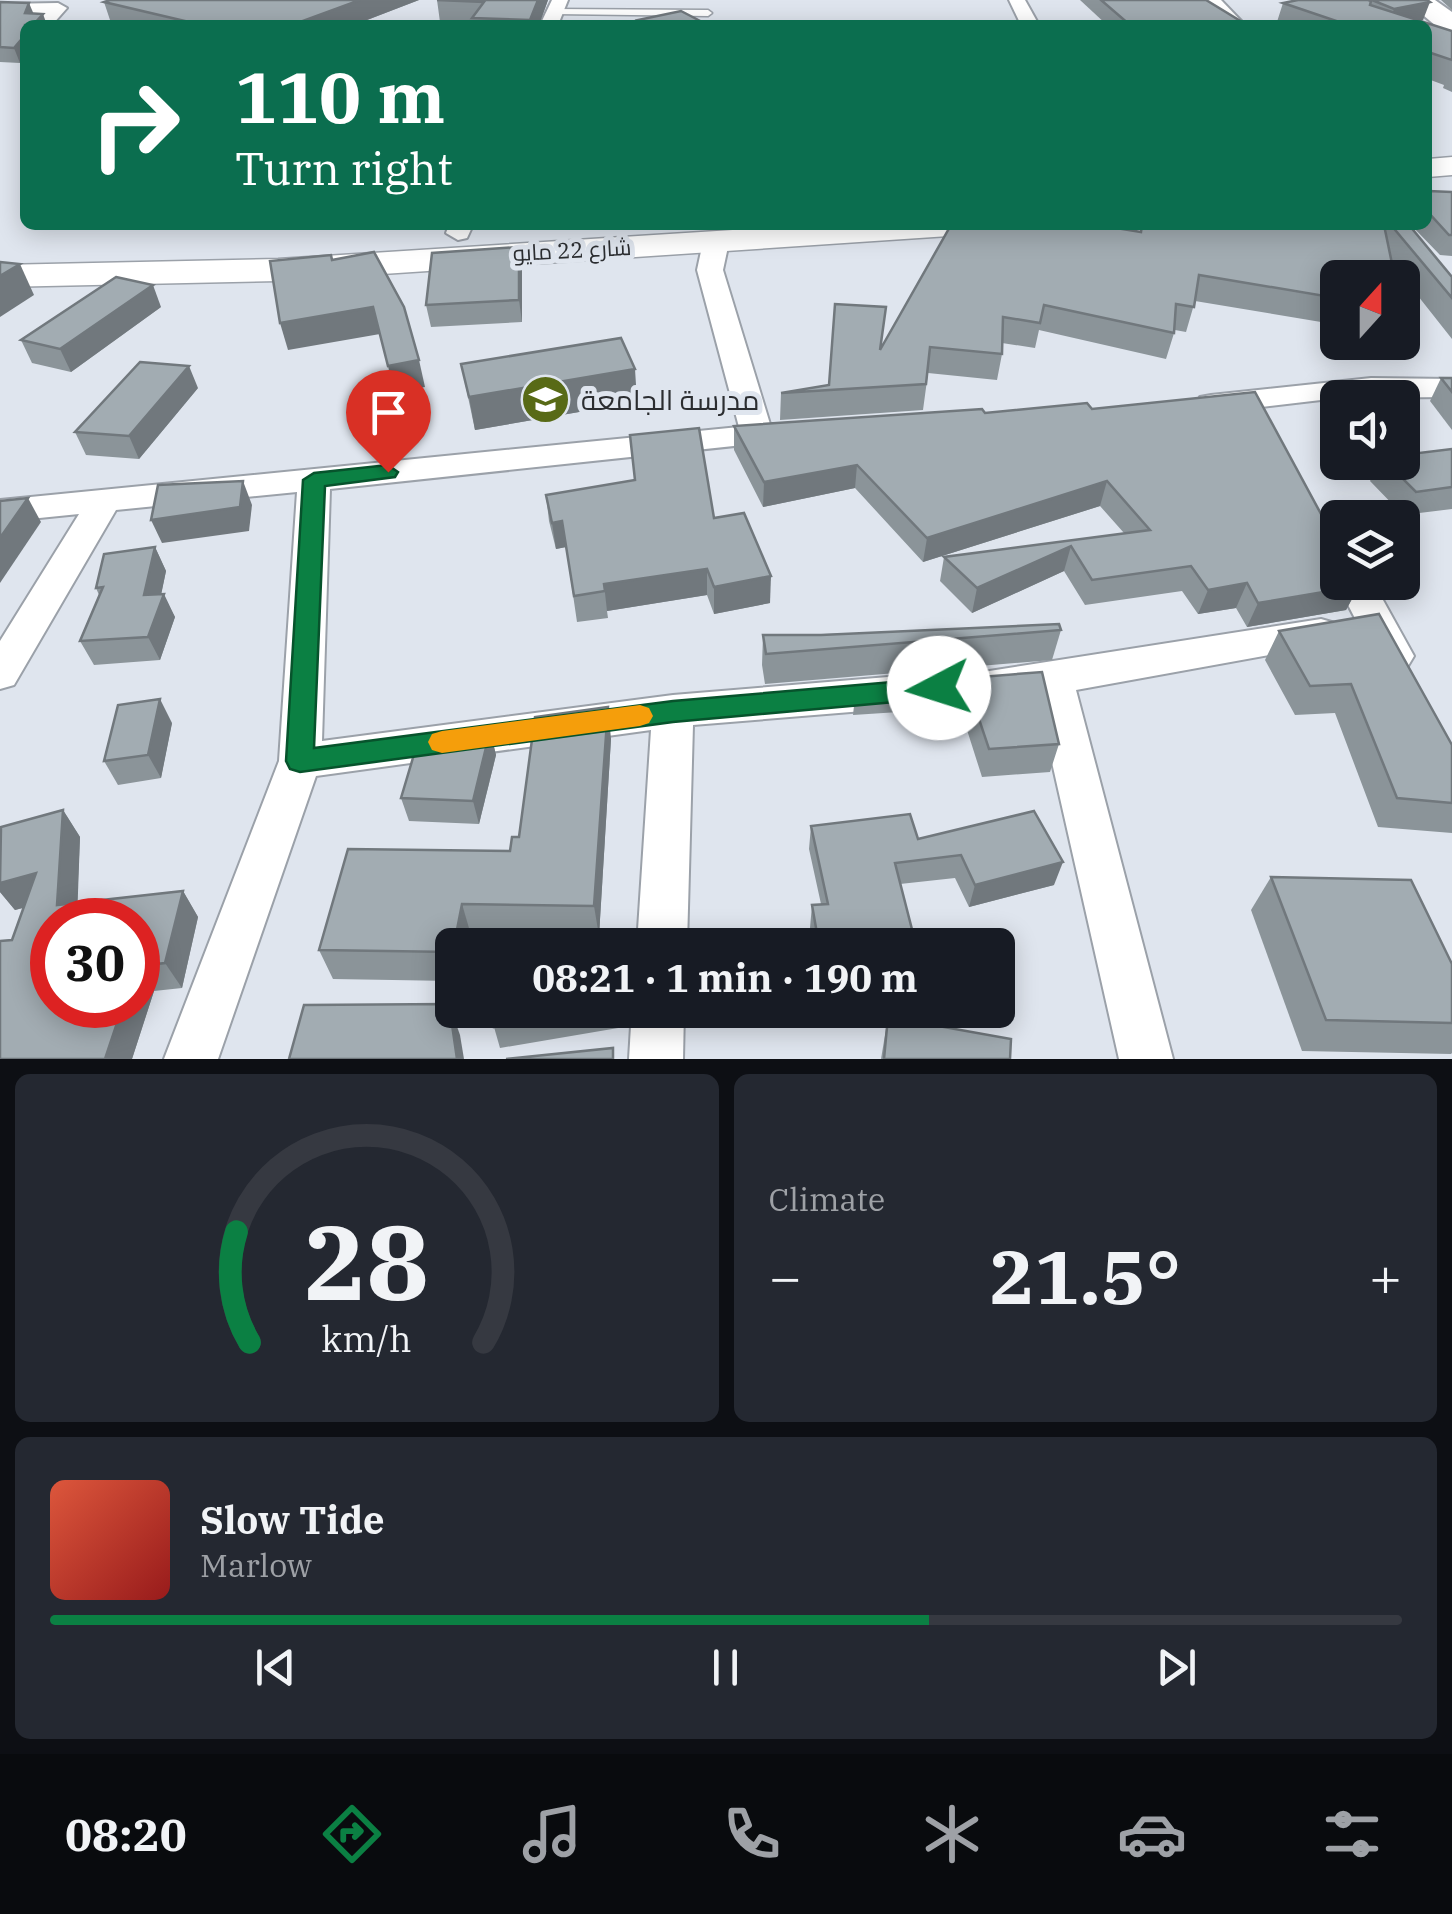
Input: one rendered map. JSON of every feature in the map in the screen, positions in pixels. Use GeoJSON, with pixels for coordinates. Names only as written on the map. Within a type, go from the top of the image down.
{"type":"FeatureCollection","features":[{"type":"Feature","properties":{"kind":"highway"},"geometry":{"type":"LineString","coordinates":[[1418,0],[1452,24]]}},
{"type":"Feature","properties":{"kind":"main road","name":"شارع 22 مايو"},"geometry":{"type":"LineString","coordinates":[[0,247],[290,244],[448,230]]}},
{"type":"Feature","properties":{"kind":"main road","name":"شارع 22 مايو"},"geometry":{"type":"LineString","coordinates":[[0,276],[278,270],[713,234],[825,230]]}},
{"type":"Feature","properties":{"kind":"street"},"geometry":{"type":"LineString","coordinates":[[1212,0],[1231,20]]}},
{"type":"Feature","properties":{"kind":"street"},"geometry":{"type":"LineString","coordinates":[[0,9],[58,8],[47,20]]}},
{"type":"Feature","properties":{"kind":"street"},"geometry":{"type":"LineString","coordinates":[[713,234],[710,270],[757,434]]}},
{"type":"Feature","properties":{"kind":"street"},"geometry":{"type":"LineString","coordinates":[[1181,406],[1371,387],[1452,388]]}},
{"type":"Feature","properties":{"kind":"street"},"geometry":{"type":"LineString","coordinates":[[1258,401],[1276,434]]}},
{"type":"Feature","properties":{"kind":"street"},"geometry":{"type":"LineString","coordinates":[[0,511],[814,430]]}},
{"type":"Feature","properties":{"kind":"street"},"geometry":{"type":"LineString","coordinates":[[191,1059],[300,761],[314,480]]}},
{"type":"Feature","properties":{"kind":"street"},"geometry":{"type":"LineString","coordinates":[[0,674],[105,500]]}},
{"type":"Feature","properties":{"kind":"street"},"geometry":{"type":"LineString","coordinates":[[1364,600],[1414,693]]}},
{"type":"Feature","properties":{"kind":"street"},"geometry":{"type":"LineString","coordinates":[[300,761],[673,711],[1052,678],[1376,623]]}},
{"type":"Feature","properties":{"kind":"street"},"geometry":{"type":"LineString","coordinates":[[1052,678],[1146,1059]]}},
{"type":"Feature","properties":{"kind":"street"},"geometry":{"type":"LineString","coordinates":[[663,928],[673,711]]}},
{"type":"Feature","properties":{"kind":"street"},"geometry":{"type":"LineString","coordinates":[[656,1059],[657,1028]]}},
{"type":"Feature","properties":{"kind":"lane"},"geometry":{"type":"LineString","coordinates":[[554,12],[708,12]]}},
{"type":"Feature","properties":{"kind":"building"},"geometry":{"type":"Polygon","coordinates":[[[360,0],[306,20],[180,20],[104,2],[360,0]]]}},
{"type":"Feature","properties":{"kind":"building"},"geometry":{"type":"Polygon","coordinates":[[[437,0],[538,0],[530,20],[472,18],[484,2],[437,0]]]}},
{"type":"Feature","properties":{"kind":"building"},"geometry":{"type":"Polygon","coordinates":[[[1101,0],[1206,0],[1239,20],[1124,20],[1101,0]]]}},
{"type":"Feature","properties":{"kind":"building"},"geometry":{"type":"Polygon","coordinates":[[[1368,0],[1370,5],[1417,20],[1333,20],[1283,3],[1368,0]]]}},
{"type":"Feature","properties":{"kind":"building"},"geometry":{"type":"Polygon","coordinates":[[[1372,0],[1427,0],[1430,2],[1394,9],[1372,0]]]}},
{"type":"Feature","properties":{"kind":"building"},"geometry":{"type":"Polygon","coordinates":[[[0,2],[29,3],[25,13],[43,14],[38,20],[20,20],[20,41],[14,48],[0,47],[0,2]]]}},
{"type":"Feature","properties":{"kind":"building"},"geometry":{"type":"Polygon","coordinates":[[[681,11],[698,20],[638,20],[681,11]]]}},
{"type":"Feature","properties":{"kind":"building"},"geometry":{"type":"Polygon","coordinates":[[[1432,25],[1452,31],[1452,60],[1432,53],[1432,25]]]}},
{"type":"Feature","properties":{"kind":"building"},"geometry":{"type":"Polygon","coordinates":[[[1432,191],[1452,192],[1449,235],[1432,216],[1432,191]]]}},
{"type":"Feature","properties":{"kind":"building"},"geometry":{"type":"Polygon","coordinates":[[[948,230],[1385,230],[1391,260],[1320,260],[1320,295],[1199,275],[1194,307],[1176,304],[1174,333],[1044,305],[1040,323],[1003,317],[1002,354],[930,347],[926,384],[781,393],[829,385],[835,304],[886,307],[880,350],[948,230]]]}},
{"type":"Feature","properties":{"kind":"building"},"geometry":{"type":"Polygon","coordinates":[[[1395,230],[1413,230],[1452,277],[1452,298],[1395,230]]]}},
{"type":"Feature","properties":{"kind":"building"},"geometry":{"type":"Polygon","coordinates":[[[519,247],[519,300],[426,305],[432,253],[519,247]]]}},
{"type":"Feature","properties":{"kind":"building"},"geometry":{"type":"Polygon","coordinates":[[[374,252],[404,307],[419,360],[388,366],[373,307],[280,323],[270,261],[331,255],[332,260],[374,252]]]}},
{"type":"Feature","properties":{"kind":"building"},"geometry":{"type":"Polygon","coordinates":[[[0,262],[20,264],[0,276],[0,262]]]}},
{"type":"Feature","properties":{"kind":"building"},"geometry":{"type":"Polygon","coordinates":[[[116,277],[153,285],[60,349],[21,340],[116,277]]]}},
{"type":"Feature","properties":{"kind":"building"},"geometry":{"type":"Polygon","coordinates":[[[621,338],[635,369],[469,397],[461,364],[621,338]]]}},
{"type":"Feature","properties":{"kind":"building"},"geometry":{"type":"Polygon","coordinates":[[[140,362],[189,366],[129,436],[75,432],[140,362]]]}},
{"type":"Feature","properties":{"kind":"building"},"geometry":{"type":"Polygon","coordinates":[[[1441,378],[1452,378],[1452,392],[1441,378]]]}},
{"type":"Feature","properties":{"kind":"building"},"geometry":{"type":"Polygon","coordinates":[[[1255,392],[1320,512],[1320,593],[1258,603],[1247,583],[1208,590],[1191,566],[1092,580],[1071,546],[977,588],[944,557],[1150,530],[1107,481],[927,538],[857,465],[764,482],[734,426],[982,409],[985,413],[1087,403],[1092,409],[1255,392]]]}},
{"type":"Feature","properties":{"kind":"building"},"geometry":{"type":"Polygon","coordinates":[[[699,428],[714,518],[744,513],[771,576],[714,587],[707,569],[604,584],[605,591],[574,596],[562,521],[552,523],[546,495],[635,480],[630,435],[699,428]]]}},
{"type":"Feature","properties":{"kind":"building"},"geometry":{"type":"Polygon","coordinates":[[[1452,449],[1452,487],[1416,492],[1404,480],[1420,480],[1420,453],[1452,449]]]}},
{"type":"Feature","properties":{"kind":"building"},"geometry":{"type":"Polygon","coordinates":[[[243,481],[240,507],[151,520],[158,485],[243,481]]]}},
{"type":"Feature","properties":{"kind":"building"},"geometry":{"type":"Polygon","coordinates":[[[28,498],[0,538],[0,501],[28,498]]]}},
{"type":"Feature","properties":{"kind":"building"},"geometry":{"type":"Polygon","coordinates":[[[155,547],[144,595],[164,594],[148,637],[80,641],[103,587],[96,588],[104,554],[155,547]]]}},
{"type":"Feature","properties":{"kind":"building"},"geometry":{"type":"Polygon","coordinates":[[[1379,614],[1452,745],[1452,803],[1397,798],[1351,684],[1310,686],[1279,631],[1379,614]]]}},
{"type":"Feature","properties":{"kind":"building"},"geometry":{"type":"Polygon","coordinates":[[[1059,624],[1061,630],[766,654],[763,635],[821,635],[1059,624]]]}},
{"type":"Feature","properties":{"kind":"building"},"geometry":{"type":"Polygon","coordinates":[[[1042,672],[1059,744],[989,749],[966,680],[856,687],[1042,672]]]}},
{"type":"Feature","properties":{"kind":"building"},"geometry":{"type":"Polygon","coordinates":[[[160,699],[148,755],[104,761],[118,705],[160,699]]]}},
{"type":"Feature","properties":{"kind":"building"},"geometry":{"type":"Polygon","coordinates":[[[608,707],[594,906],[462,904],[457,928],[435,928],[435,952],[319,950],[348,849],[510,851],[512,837],[519,837],[535,717],[608,707]]]}},
{"type":"Feature","properties":{"kind":"building"},"geometry":{"type":"Polygon","coordinates":[[[490,731],[473,801],[401,798],[418,741],[490,731]]]}},
{"type":"Feature","properties":{"kind":"building"},"geometry":{"type":"Polygon","coordinates":[[[63,810],[57,898],[30,898],[30,1028],[115,1028],[105,1059],[0,1059],[0,941],[12,940],[36,873],[0,883],[1,827],[63,810]]]}},
{"type":"Feature","properties":{"kind":"building"},"geometry":{"type":"Polygon","coordinates":[[[1034,811],[1063,862],[975,885],[961,855],[895,863],[912,928],[816,928],[812,905],[828,904],[811,826],[910,814],[918,839],[1034,811]]]}},
{"type":"Feature","properties":{"kind":"building"},"geometry":{"type":"Polygon","coordinates":[[[1271,877],[1411,880],[1452,964],[1452,1023],[1326,1020],[1271,877]]]}},
{"type":"Feature","properties":{"kind":"building"},"geometry":{"type":"Polygon","coordinates":[[[183,891],[165,963],[160,964],[160,898],[120,898],[183,891]]]}},
{"type":"Feature","properties":{"kind":"building"},"geometry":{"type":"Polygon","coordinates":[[[435,1004],[435,1028],[452,1028],[457,1059],[289,1059],[304,1005],[435,1004]]]}},
{"type":"Feature","properties":{"kind":"building"},"geometry":{"type":"Polygon","coordinates":[[[887,1028],[950,1028],[1011,1039],[1010,1059],[884,1059],[887,1028]]]}},
{"type":"Feature","properties":{"kind":"building"},"geometry":{"type":"Polygon","coordinates":[[[613,1048],[613,1059],[506,1059],[613,1048]]]}},
{"type":"Feature","properties":{"kind":"slow traffic"},"geometry":{"type":"LineString","coordinates":[[442,742],[640,716]]}},
{"type":"Feature","properties":{"kind":"place","name":"مدرسة الجامعة"},"geometry":{"type":"Point","coordinates":[546,400]}},
{"type":"Feature","properties":{"kind":"route"},"geometry":{"type":"LineString","coordinates":[[388,472],[314,480],[300,761],[673,711],[939,688]]}}]}
